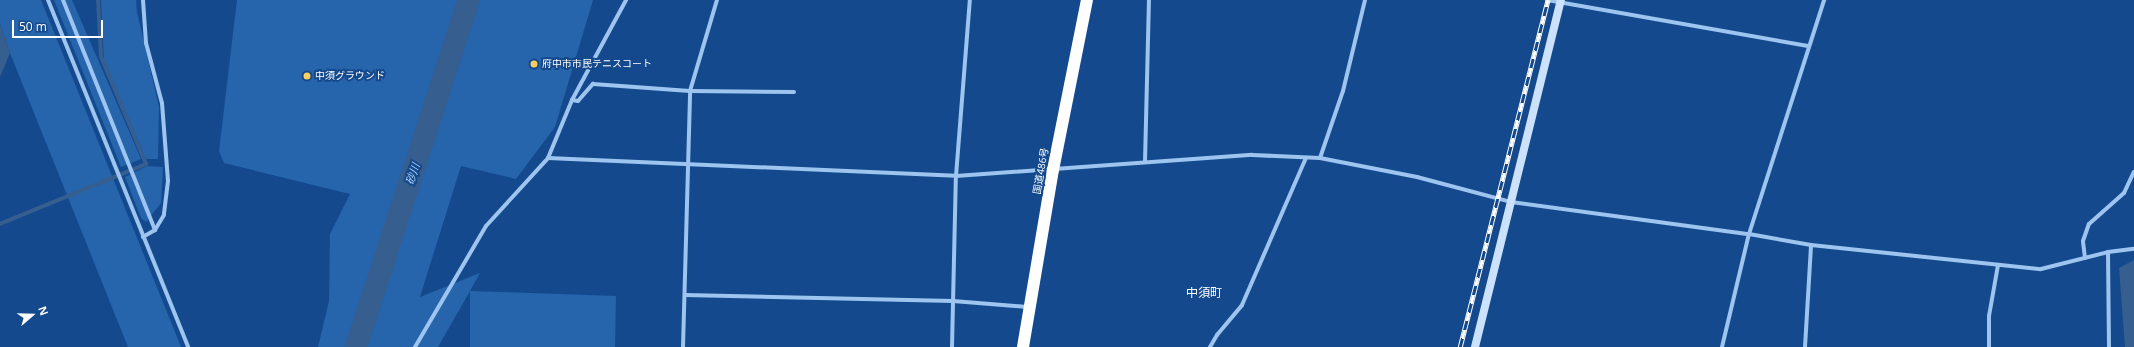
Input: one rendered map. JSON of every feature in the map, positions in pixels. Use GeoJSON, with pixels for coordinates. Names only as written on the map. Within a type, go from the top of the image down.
{"type":"FeatureCollection","features":[{"type":"Feature","properties":{"kind":"highway","name":"国道486号"},"geometry":{"type":"LineString","coordinates":[[1023,347],[1031,308],[1053,170],[1087,0]]}},
{"type":"Feature","properties":{"kind":"street"},"geometry":{"type":"LineString","coordinates":[[48,0],[188,347]]}},
{"type":"Feature","properties":{"kind":"street"},"geometry":{"type":"LineString","coordinates":[[63,0],[155,230]]}},
{"type":"Feature","properties":{"kind":"street"},"geometry":{"type":"LineString","coordinates":[[143,0],[146,43],[162,103],[168,181],[164,214],[155,230],[143,237]]}},
{"type":"Feature","properties":{"kind":"street"},"geometry":{"type":"LineString","coordinates":[[415,347],[486,226],[548,158],[572,100],[626,0]]}},
{"type":"Feature","properties":{"kind":"street"},"geometry":{"type":"LineString","coordinates":[[683,347],[690,91],[717,0]]}},
{"type":"Feature","properties":{"kind":"street"},"geometry":{"type":"LineString","coordinates":[[952,347],[956,176],[970,0]]}},
{"type":"Feature","properties":{"kind":"street"},"geometry":{"type":"LineString","coordinates":[[1145,162],[1149,0]]}},
{"type":"Feature","properties":{"kind":"street"},"geometry":{"type":"LineString","coordinates":[[1320,158],[1343,91],[1365,0]]}},
{"type":"Feature","properties":{"kind":"street"},"geometry":{"type":"LineString","coordinates":[[1547,0],[1561,1],[1808,46]]}},
{"type":"Feature","properties":{"kind":"street"},"geometry":{"type":"LineString","coordinates":[[1722,347],[1749,234],[1824,0]]}},
{"type":"Feature","properties":{"kind":"street"},"geometry":{"type":"LineString","coordinates":[[1475,347],[1561,1]]}},
{"type":"Feature","properties":{"kind":"street"},"geometry":{"type":"LineString","coordinates":[[572,100],[578,101],[593,84],[690,91],[794,92]]}},
{"type":"Feature","properties":{"kind":"street"},"geometry":{"type":"LineString","coordinates":[[548,158],[956,176],[1252,155],[1320,158],[1417,177],[1511,202],[1749,234],[1811,246],[2041,269],[2108,252],[2134,249]]}},
{"type":"Feature","properties":{"kind":"street"},"geometry":{"type":"LineString","coordinates":[[1210,347],[1217,335],[1242,305],[1306,158]]}},
{"type":"Feature","properties":{"kind":"street"},"geometry":{"type":"LineString","coordinates":[[2085,258],[2083,241],[2089,224],[2124,194],[2134,172]]}},
{"type":"Feature","properties":{"kind":"street"},"geometry":{"type":"LineString","coordinates":[[1806,347],[1811,246]]}},
{"type":"Feature","properties":{"kind":"street"},"geometry":{"type":"LineString","coordinates":[[2108,252],[2109,347]]}},
{"type":"Feature","properties":{"kind":"street"},"geometry":{"type":"LineString","coordinates":[[1989,347],[1990,316],[1998,265]]}},
{"type":"Feature","properties":{"kind":"street"},"geometry":{"type":"LineString","coordinates":[[685,295],[953,301],[1031,308]]}},
{"type":"Feature","properties":{"kind":"shaded area"},"geometry":{"type":"Polygon","coordinates":[[[0,0],[41,0],[181,347],[128,347],[10,53],[0,24],[0,0]]]}},
{"type":"Feature","properties":{"kind":"shaded area"},"geometry":{"type":"Polygon","coordinates":[[[54,0],[72,0],[141,159],[121,167],[54,0]]]}},
{"type":"Feature","properties":{"kind":"shaded area"},"geometry":{"type":"Polygon","coordinates":[[[101,0],[136,0],[137,12],[159,107],[158,159],[146,159],[104,62],[101,0]]]}},
{"type":"Feature","properties":{"kind":"shaded area"},"geometry":{"type":"Polygon","coordinates":[[[237,0],[593,0],[555,127],[516,179],[461,166],[420,297],[480,273],[438,347],[318,347],[329,301],[330,234],[350,194],[224,163],[219,151],[237,0]]]}},
{"type":"Feature","properties":{"kind":"shaded area"},"geometry":{"type":"Polygon","coordinates":[[[0,24],[10,53],[0,77],[0,24]]]}},
{"type":"Feature","properties":{"kind":"shaded area"},"geometry":{"type":"Polygon","coordinates":[[[147,166],[163,167],[161,203],[146,222],[141,218],[125,177],[147,166]]]}},
{"type":"Feature","properties":{"kind":"shaded area"},"geometry":{"type":"Polygon","coordinates":[[[2134,260],[2134,347],[2125,347],[2119,268],[2134,260]]]}},
{"type":"Feature","properties":{"kind":"shaded area"},"geometry":{"type":"Polygon","coordinates":[[[470,291],[616,296],[615,347],[470,347],[470,291]]]}},
{"type":"Feature","properties":{"kind":"waterway"},"geometry":{"type":"LineString","coordinates":[[0,224],[146,164],[101,57],[98,0]]}},
{"type":"Feature","properties":{"kind":"waterway","name":"砂川"},"geometry":{"type":"LineString","coordinates":[[356,347],[469,0]]}},
{"type":"Feature","properties":{"kind":"railway"},"geometry":{"type":"LineString","coordinates":[[1460,347],[1548,0]]}},
{"type":"Feature","properties":{"kind":"place","name":"府中市市民テニスコート"},"geometry":{"type":"Point","coordinates":[534,64]}},
{"type":"Feature","properties":{"kind":"place","name":"中須グラウンド"},"geometry":{"type":"Point","coordinates":[307,76]}},
{"type":"Feature","properties":{"kind":"district","name":"中須町"},"geometry":{"type":"Point","coordinates":[1204,293]}}]}
